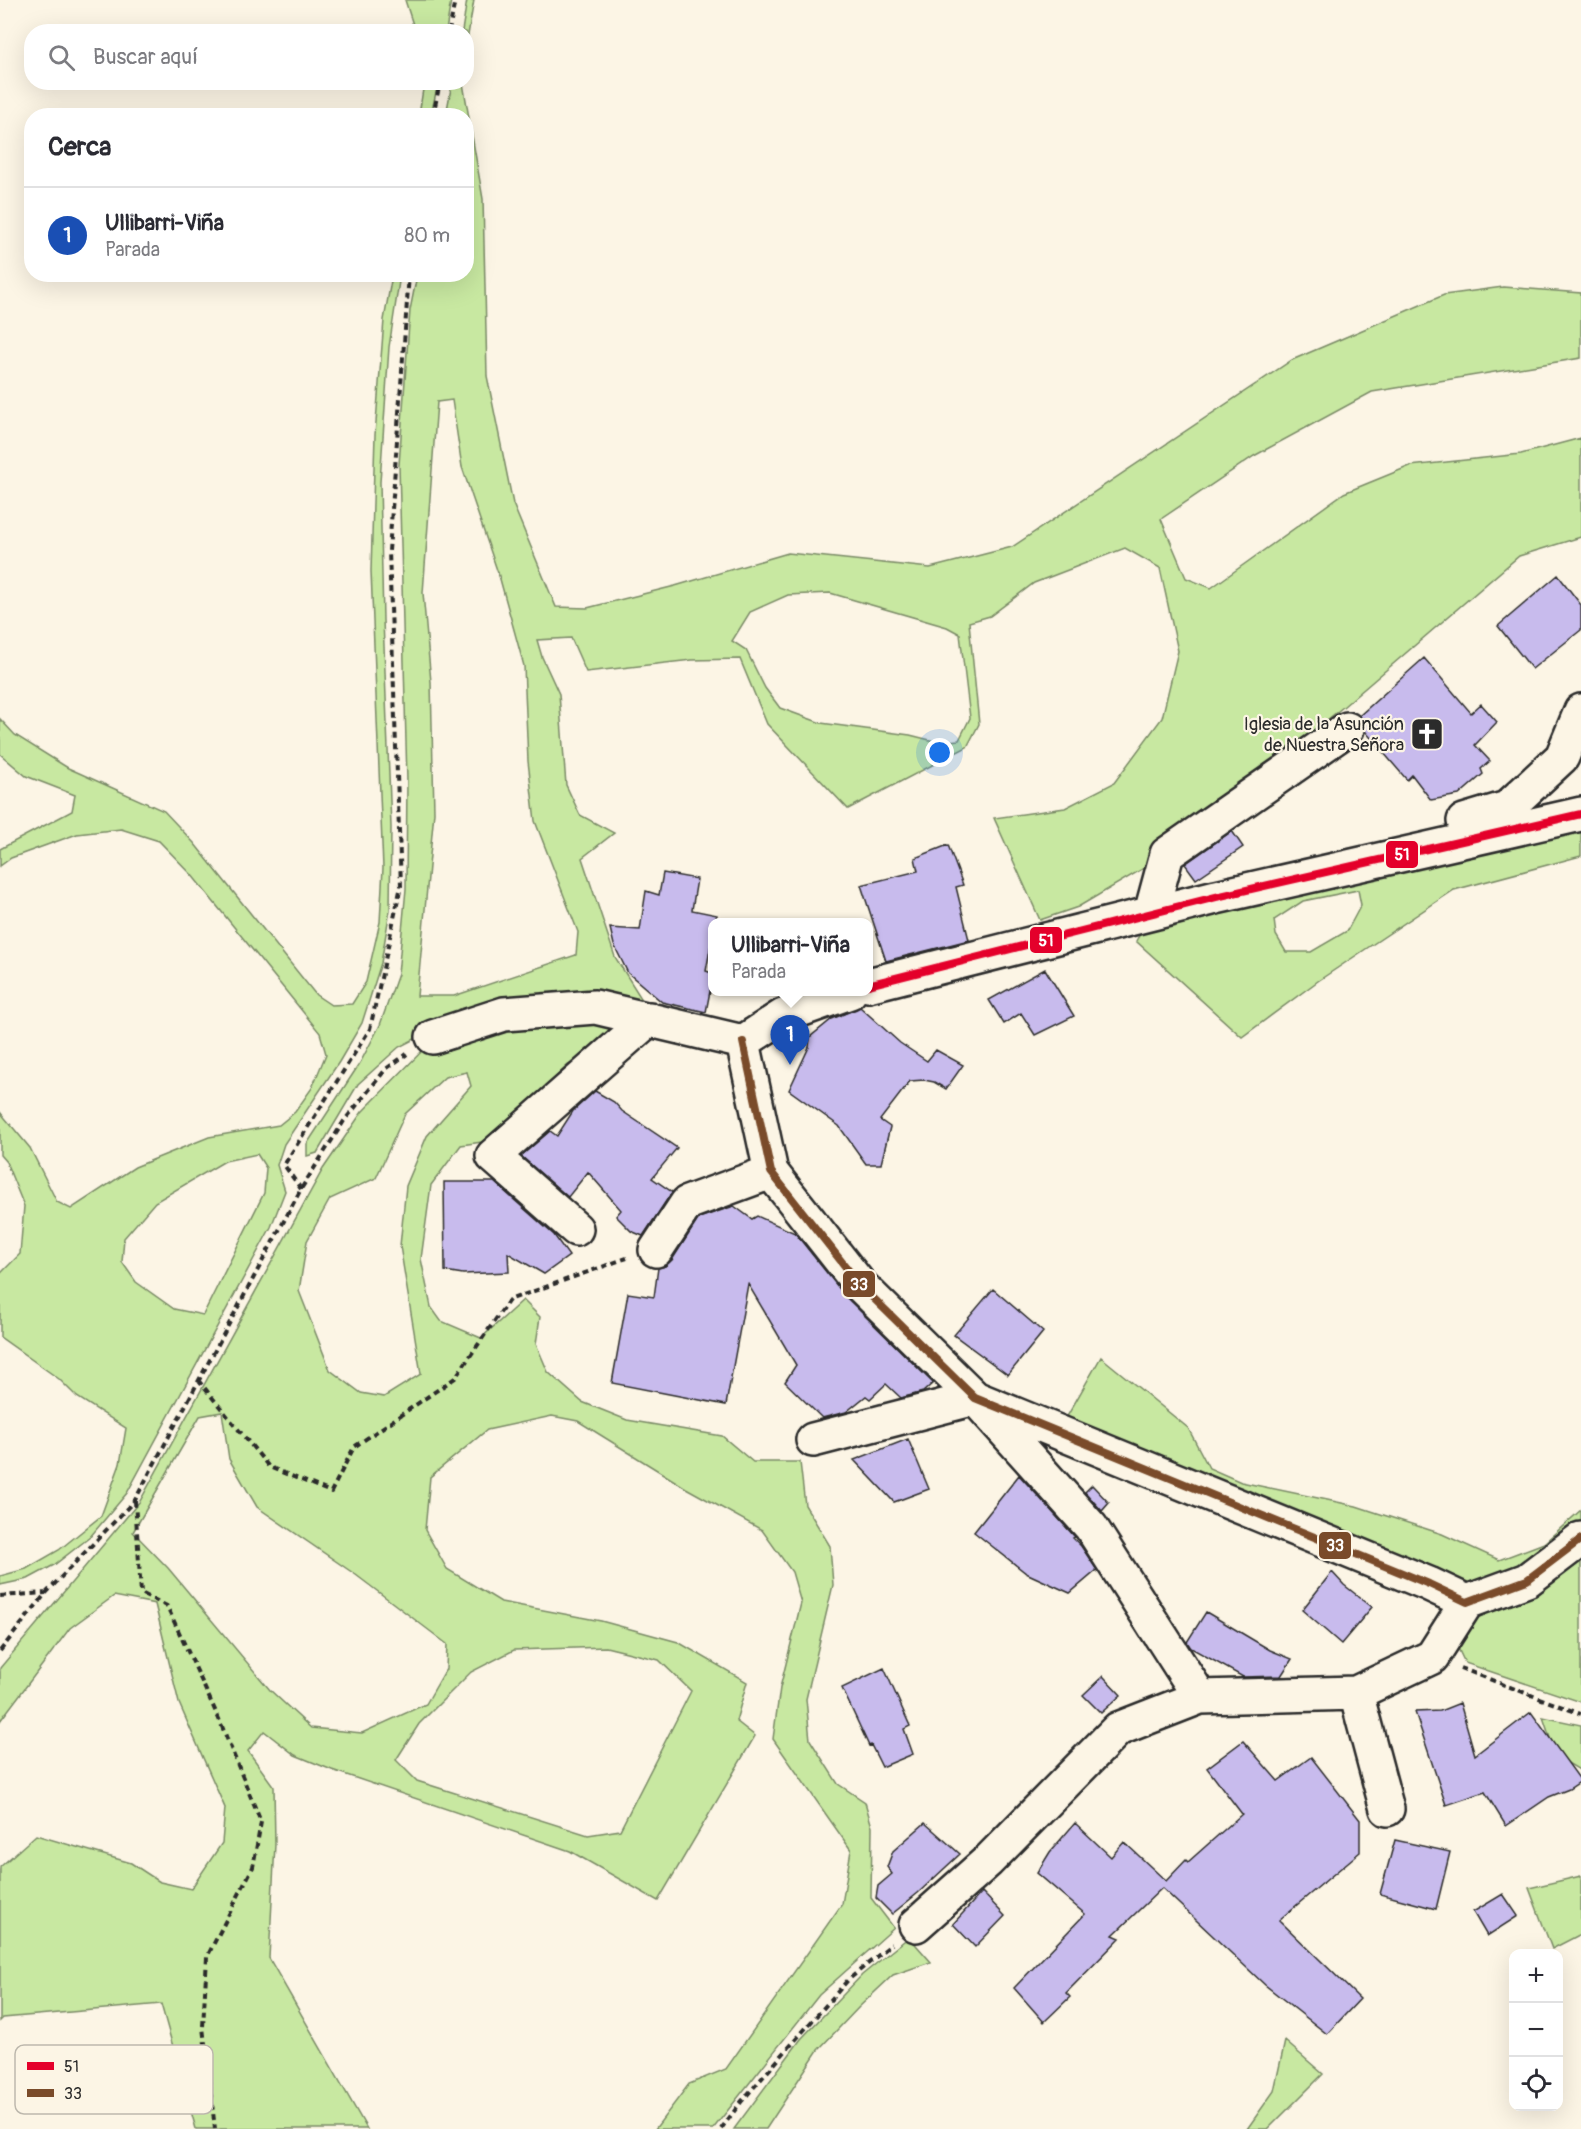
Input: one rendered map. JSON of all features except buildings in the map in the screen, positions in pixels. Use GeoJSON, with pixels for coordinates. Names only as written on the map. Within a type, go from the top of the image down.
{"type":"FeatureCollection","features":[{"type":"Feature","properties":{"kind":"street"},"geometry":{"type":"LineString","coordinates":[[1216,897],[1507,808],[1562,757],[1581,711]]}},
{"type":"Feature","properties":{"kind":"street"},"geometry":{"type":"LineString","coordinates":[[1151,913],[1167,854],[1347,729]]}},
{"type":"Feature","properties":{"kind":"street"},"geometry":{"type":"LineString","coordinates":[[873,984],[1216,897],[1581,814]]}},
{"type":"Feature","properties":{"kind":"street"},"geometry":{"type":"LineString","coordinates":[[433,1037],[504,1014],[595,1007],[742,1042],[783,1017],[839,996]]}},
{"type":"Feature","properties":{"kind":"street"},"geometry":{"type":"LineString","coordinates":[[576,1229],[492,1156],[649,1020]]}},
{"type":"Feature","properties":{"kind":"street"},"geometry":{"type":"LineString","coordinates":[[742,1042],[771,1172],[860,1285],[975,1398],[1091,1527],[1200,1696]]}},
{"type":"Feature","properties":{"kind":"street"},"geometry":{"type":"LineString","coordinates":[[656,1250],[687,1203],[771,1172]]}},
{"type":"Feature","properties":{"kind":"street"},"geometry":{"type":"LineString","coordinates":[[813,1440],[975,1398],[1429,1584],[1467,1602]]}},
{"type":"Feature","properties":{"kind":"street"},"geometry":{"type":"LineString","coordinates":[[916,1925],[988,1861],[1118,1729],[1200,1696],[1356,1693],[1432,1658],[1467,1602],[1527,1580],[1581,1539]]}},
{"type":"Feature","properties":{"kind":"street"},"geometry":{"type":"LineString","coordinates":[[1356,1693],[1387,1809]]}},
{"type":"Feature","properties":{"kind":"path"},"geometry":{"type":"LineString","coordinates":[[450,24],[455,0]]}},
{"type":"Feature","properties":{"kind":"path"},"geometry":{"type":"LineString","coordinates":[[435,108],[438,90]]}},
{"type":"Feature","properties":{"kind":"path"},"geometry":{"type":"LineString","coordinates":[[301,1190],[284,1165],[370,1029],[401,886],[389,551],[408,282]]}},
{"type":"Feature","properties":{"kind":"path"},"geometry":{"type":"LineString","coordinates":[[0,1650],[46,1593],[135,1500],[301,1190],[344,1121],[386,1069],[433,1037]]}},
{"type":"Feature","properties":{"kind":"path"},"geometry":{"type":"LineString","coordinates":[[198,1380],[269,1467],[331,1492],[354,1446],[455,1378],[509,1300],[619,1260],[656,1250]]}},
{"type":"Feature","properties":{"kind":"path"},"geometry":{"type":"LineString","coordinates":[[135,1500],[141,1593],[167,1606],[219,1719],[261,1822],[253,1867],[207,1958],[203,2027],[205,2045]]}},
{"type":"Feature","properties":{"kind":"path"},"geometry":{"type":"LineString","coordinates":[[0,1596],[46,1593]]}},
{"type":"Feature","properties":{"kind":"path"},"geometry":{"type":"LineString","coordinates":[[1432,1658],[1581,1714]]}},
{"type":"Feature","properties":{"kind":"path"},"geometry":{"type":"LineString","coordinates":[[721,2129],[741,2102],[848,1980],[916,1925]]}},
{"type":"Feature","properties":{"kind":"path"},"geometry":{"type":"LineString","coordinates":[[213,2112],[215,2129]]}},
{"type":"Feature","properties":{"kind":"green space"},"geometry":{"type":"Polygon","coordinates":[[[405,0],[451,0],[447,24],[413,24],[405,0]]]}},
{"type":"Feature","properties":{"kind":"green space"},"geometry":{"type":"Polygon","coordinates":[[[467,0],[474,0],[470,24],[463,24],[467,0]]]}},
{"type":"Feature","properties":{"kind":"green space"},"geometry":{"type":"Polygon","coordinates":[[[423,90],[436,90],[433,108],[420,108],[423,90]]]}},
{"type":"Feature","properties":{"kind":"green space"},"geometry":{"type":"Polygon","coordinates":[[[451,90],[464,90],[467,108],[447,108],[451,90]]]}},
{"type":"Feature","properties":{"kind":"green space"},"geometry":{"type":"Polygon","coordinates":[[[474,147],[483,199],[487,376],[513,504],[556,607],[587,608],[675,586],[788,553],[930,568],[1012,547],[1292,360],[1444,295],[1503,287],[1581,293],[1581,358],[1372,392],[1254,456],[1161,519],[1186,578],[1211,588],[1344,493],[1410,466],[1521,454],[1581,438],[1581,537],[1519,556],[1343,707],[1146,867],[1078,907],[1040,920],[994,818],[1065,808],[1114,783],[1162,718],[1178,651],[1160,568],[1125,548],[1034,583],[990,616],[969,622],[979,724],[967,747],[848,809],[767,724],[740,659],[692,660],[586,672],[571,638],[537,640],[559,694],[566,785],[580,815],[614,833],[582,858],[615,957],[651,1014],[453,1019],[399,1047],[358,1084],[317,1153],[307,1156],[307,1144],[360,1063],[380,1025],[398,974],[406,889],[407,781],[399,465],[410,310],[416,282],[474,282],[474,147]],[[452,400],[437,402],[423,593],[431,682],[434,812],[417,996],[454,996],[576,955],[578,932],[535,821],[528,761],[524,666],[500,579],[462,467],[452,400]],[[830,593],[788,595],[750,612],[732,641],[746,650],[765,688],[780,708],[821,723],[910,735],[938,742],[959,740],[970,718],[960,634],[947,627],[830,593]]]}},
{"type":"Feature","properties":{"kind":"green space"},"geometry":{"type":"Polygon","coordinates":[[[391,282],[399,282],[389,347],[380,482],[391,827],[390,910],[381,963],[362,1023],[284,1144],[277,1165],[285,1191],[271,1227],[127,1493],[90,1537],[54,1565],[28,1579],[0,1585],[0,1576],[26,1569],[59,1550],[101,1516],[120,1464],[126,1428],[77,1397],[59,1379],[0,1337],[0,1274],[20,1254],[24,1206],[6,1162],[0,1155],[0,1112],[30,1148],[57,1202],[71,1209],[135,1167],[209,1137],[279,1125],[295,1112],[312,1088],[326,1054],[320,1033],[191,874],[159,841],[121,829],[77,834],[11,858],[0,866],[0,849],[72,811],[75,795],[26,776],[0,754],[0,719],[15,735],[68,768],[164,811],[194,843],[316,995],[331,1005],[352,1004],[366,982],[380,922],[383,868],[371,571],[375,435],[384,320],[391,282]],[[257,1154],[225,1161],[155,1202],[124,1238],[122,1262],[136,1282],[174,1309],[203,1315],[264,1193],[266,1168],[257,1154]]]}},
{"type":"Feature","properties":{"kind":"green space"},"geometry":{"type":"Polygon","coordinates":[[[1581,823],[1581,856],[1454,890],[1318,981],[1242,1037],[1136,941],[1144,927],[1581,823]],[[1358,890],[1303,901],[1274,920],[1276,935],[1286,952],[1311,952],[1347,931],[1361,905],[1358,890]]]}},
{"type":"Feature","properties":{"kind":"green space"},"geometry":{"type":"Polygon","coordinates":[[[510,1016],[620,1023],[611,1043],[568,1065],[502,1129],[482,1142],[461,1145],[431,1185],[421,1259],[431,1307],[441,1321],[481,1338],[523,1300],[540,1317],[536,1344],[548,1372],[582,1402],[627,1420],[722,1436],[753,1462],[800,1462],[805,1505],[830,1546],[833,1585],[806,1699],[810,1740],[838,1784],[865,1802],[872,1827],[871,1898],[894,1928],[819,1995],[713,2129],[655,2129],[689,2084],[726,2069],[842,1904],[851,1850],[773,1739],[780,1688],[801,1603],[792,1572],[762,1530],[686,1488],[578,1421],[552,1416],[487,1430],[430,1477],[425,1530],[447,1569],[501,1602],[601,1621],[678,1642],[747,1682],[736,1721],[755,1736],[658,1901],[570,1851],[332,1770],[295,1755],[264,1731],[248,1751],[274,1787],[275,1844],[269,1958],[367,2129],[196,2129],[192,2114],[213,2114],[213,2045],[172,2045],[161,2004],[3,2018],[0,2021],[0,1867],[36,1835],[131,1863],[160,1882],[191,1889],[222,1843],[225,1808],[179,1703],[155,1604],[114,1596],[70,1628],[0,1721],[0,1668],[140,1501],[323,1169],[362,1112],[423,1050],[458,1034],[510,1016]],[[467,1072],[445,1077],[405,1114],[376,1178],[330,1199],[307,1241],[299,1291],[330,1370],[361,1393],[384,1397],[421,1374],[400,1246],[406,1186],[427,1136],[471,1086],[467,1072]],[[222,1412],[200,1416],[133,1532],[168,1568],[270,1690],[311,1728],[362,1733],[426,1704],[446,1669],[447,1644],[356,1575],[257,1507],[229,1459],[222,1412]],[[606,1647],[514,1650],[471,1672],[419,1724],[396,1760],[417,1781],[588,1835],[620,1830],[691,1691],[659,1660],[606,1647]]]}},
{"type":"Feature","properties":{"kind":"green space"},"geometry":{"type":"Polygon","coordinates":[[[1101,1357],[1188,1428],[1209,1468],[1241,1482],[1356,1506],[1442,1534],[1499,1560],[1544,1543],[1581,1510],[1581,1524],[1514,1576],[1466,1587],[1064,1422],[1101,1357]]]}},
{"type":"Feature","properties":{"kind":"green space"},"geometry":{"type":"Polygon","coordinates":[[[1581,1553],[1581,1702],[1465,1663],[1455,1642],[1474,1620],[1549,1580],[1581,1553]]]}},
{"type":"Feature","properties":{"kind":"green space"},"geometry":{"type":"Polygon","coordinates":[[[1543,1717],[1581,1725],[1581,1771],[1556,1756],[1543,1717]]]}},
{"type":"Feature","properties":{"kind":"green space"},"geometry":{"type":"Polygon","coordinates":[[[1581,1876],[1581,1934],[1552,1949],[1529,1888],[1581,1876]]]}},
{"type":"Feature","properties":{"kind":"green space"},"geometry":{"type":"Polygon","coordinates":[[[909,1937],[931,1962],[893,1975],[859,2007],[818,2050],[766,2129],[734,2129],[801,2039],[862,1975],[909,1937]]]}},
{"type":"Feature","properties":{"kind":"green space"},"geometry":{"type":"Polygon","coordinates":[[[1285,2041],[1323,2074],[1268,2129],[1247,2129],[1274,2091],[1285,2041]]]}},
{"type":"Feature","properties":{"kind":"transit line","name":"51"},"geometry":{"type":"LineString","coordinates":[[873,984],[1216,897],[1581,814]]}},
{"type":"Feature","properties":{"kind":"transit line","name":"33"},"geometry":{"type":"LineString","coordinates":[[743,1042],[771,1172],[860,1285],[975,1398],[1429,1584],[1467,1602],[1527,1580],[1581,1539]]}},
{"type":"Feature","properties":{"kind":"place","name":"Iglesia de la Asunción de Nuestra Señora"},"geometry":{"type":"Point","coordinates":[1427,734]}},
{"type":"Feature","properties":{"kind":"place","name":"Ullibarri-Viña"},"geometry":{"type":"Point","coordinates":[790,1065]}}]}
